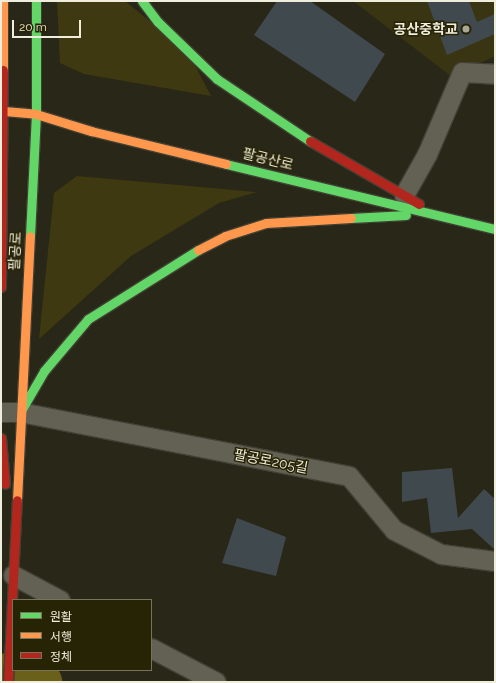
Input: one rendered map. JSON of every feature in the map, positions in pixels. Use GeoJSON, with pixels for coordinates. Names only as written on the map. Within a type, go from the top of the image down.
{"type":"FeatureCollection","features":[{"type":"Feature","properties":{"kind":"main road","name":"팔공로"},"geometry":{"type":"LineString","coordinates":[[1,287],[4,112],[3,1]]}},
{"type":"Feature","properties":{"kind":"main road","name":"팔공로"},"geometry":{"type":"LineString","coordinates":[[8,682],[20,412],[36,114],[36,1]]}},
{"type":"Feature","properties":{"kind":"main road"},"geometry":{"type":"LineString","coordinates":[[142,1],[158,22],[217,79],[286,127],[404,195],[433,214]]}},
{"type":"Feature","properties":{"kind":"main road","name":"팔공산로"},"geometry":{"type":"LineString","coordinates":[[4,112],[36,114],[91,131],[495,229]]}},
{"type":"Feature","properties":{"kind":"main road"},"geometry":{"type":"LineString","coordinates":[[20,412],[44,371],[88,319],[185,256],[226,236],[266,223],[433,214]]}},
{"type":"Feature","properties":{"kind":"main road","name":"팔공로"},"geometry":{"type":"LineString","coordinates":[[1,438],[13,575]]}},
{"type":"Feature","properties":{"kind":"street"},"geometry":{"type":"LineString","coordinates":[[404,195],[427,154],[462,72],[495,74]]}},
{"type":"Feature","properties":{"kind":"street","name":"팔공로205길"},"geometry":{"type":"LineString","coordinates":[[1,412],[20,412],[349,476],[394,530],[441,554],[495,561]]}},
{"type":"Feature","properties":{"kind":"street"},"geometry":{"type":"LineString","coordinates":[[13,575],[58,599]]}},
{"type":"Feature","properties":{"kind":"street"},"geometry":{"type":"LineString","coordinates":[[152,649],[216,682]]}},
{"type":"Feature","properties":{"kind":"shaded area"},"geometry":{"type":"Polygon","coordinates":[[[57,1],[125,1],[188,52],[211,96],[84,74],[60,63],[57,1]]]}},
{"type":"Feature","properties":{"kind":"shaded area"},"geometry":{"type":"Polygon","coordinates":[[[353,1],[495,1],[495,56],[452,77],[353,1]]]}},
{"type":"Feature","properties":{"kind":"shaded area"},"geometry":{"type":"Polygon","coordinates":[[[77,176],[257,192],[219,203],[131,256],[39,339],[54,193],[77,176]]]}},
{"type":"Feature","properties":{"kind":"building"},"geometry":{"type":"Polygon","coordinates":[[[277,1],[310,1],[385,54],[355,102],[254,35],[277,1]]]}},
{"type":"Feature","properties":{"kind":"building","name":"공산중학교"},"geometry":{"type":"Polygon","coordinates":[[[427,1],[469,1],[477,22],[495,14],[495,34],[447,55],[427,1]]]}},
{"type":"Feature","properties":{"kind":"building"},"geometry":{"type":"Polygon","coordinates":[[[452,468],[458,518],[484,489],[495,499],[495,550],[472,529],[431,533],[427,498],[402,502],[402,472],[452,468]]]}},
{"type":"Feature","properties":{"kind":"building"},"geometry":{"type":"Polygon","coordinates":[[[237,518],[286,537],[276,576],[222,563],[237,518]]]}},
{"type":"Feature","properties":{"kind":"waterway"},"geometry":{"type":"LineString","coordinates":[[16,671],[41,682]]}},
{"type":"Feature","properties":{"kind":"traffic: fast"},"geometry":{"type":"LineString","coordinates":[[30,236],[36,114],[36,1]]}},
{"type":"Feature","properties":{"kind":"traffic: fast"},"geometry":{"type":"LineString","coordinates":[[142,1],[158,22],[217,79],[310,141]]}},
{"type":"Feature","properties":{"kind":"traffic: fast"},"geometry":{"type":"LineString","coordinates":[[226,164],[495,229]]}},
{"type":"Feature","properties":{"kind":"traffic: fast"},"geometry":{"type":"LineString","coordinates":[[351,218],[406,215]]}},
{"type":"Feature","properties":{"kind":"traffic: fast"},"geometry":{"type":"LineString","coordinates":[[22,409],[44,371],[88,319],[198,250]]}},
{"type":"Feature","properties":{"kind":"traffic: slow"},"geometry":{"type":"LineString","coordinates":[[3,1],[3,70]]}},
{"type":"Feature","properties":{"kind":"traffic: slow"},"geometry":{"type":"LineString","coordinates":[[4,111],[36,114],[91,131],[226,164]]}},
{"type":"Feature","properties":{"kind":"traffic: slow"},"geometry":{"type":"LineString","coordinates":[[198,250],[225,236],[266,223],[351,218]]}},
{"type":"Feature","properties":{"kind":"traffic: slow"},"geometry":{"type":"LineString","coordinates":[[17,500],[30,236]]}},
{"type":"Feature","properties":{"kind":"traffic: jam"},"geometry":{"type":"LineString","coordinates":[[1,287],[3,70]]}},
{"type":"Feature","properties":{"kind":"traffic: jam"},"geometry":{"type":"LineString","coordinates":[[310,141],[419,204]]}},
{"type":"Feature","properties":{"kind":"traffic: jam"},"geometry":{"type":"LineString","coordinates":[[1,438],[5,484]]}},
{"type":"Feature","properties":{"kind":"traffic: jam"},"geometry":{"type":"LineString","coordinates":[[12,599],[17,500]]}},
{"type":"Feature","properties":{"kind":"traffic: jam"},"geometry":{"type":"LineString","coordinates":[[8,682],[12,601]]}},
{"type":"Feature","properties":{"kind":"place","name":"공산중학교"},"geometry":{"type":"Point","coordinates":[466,29]}}]}
